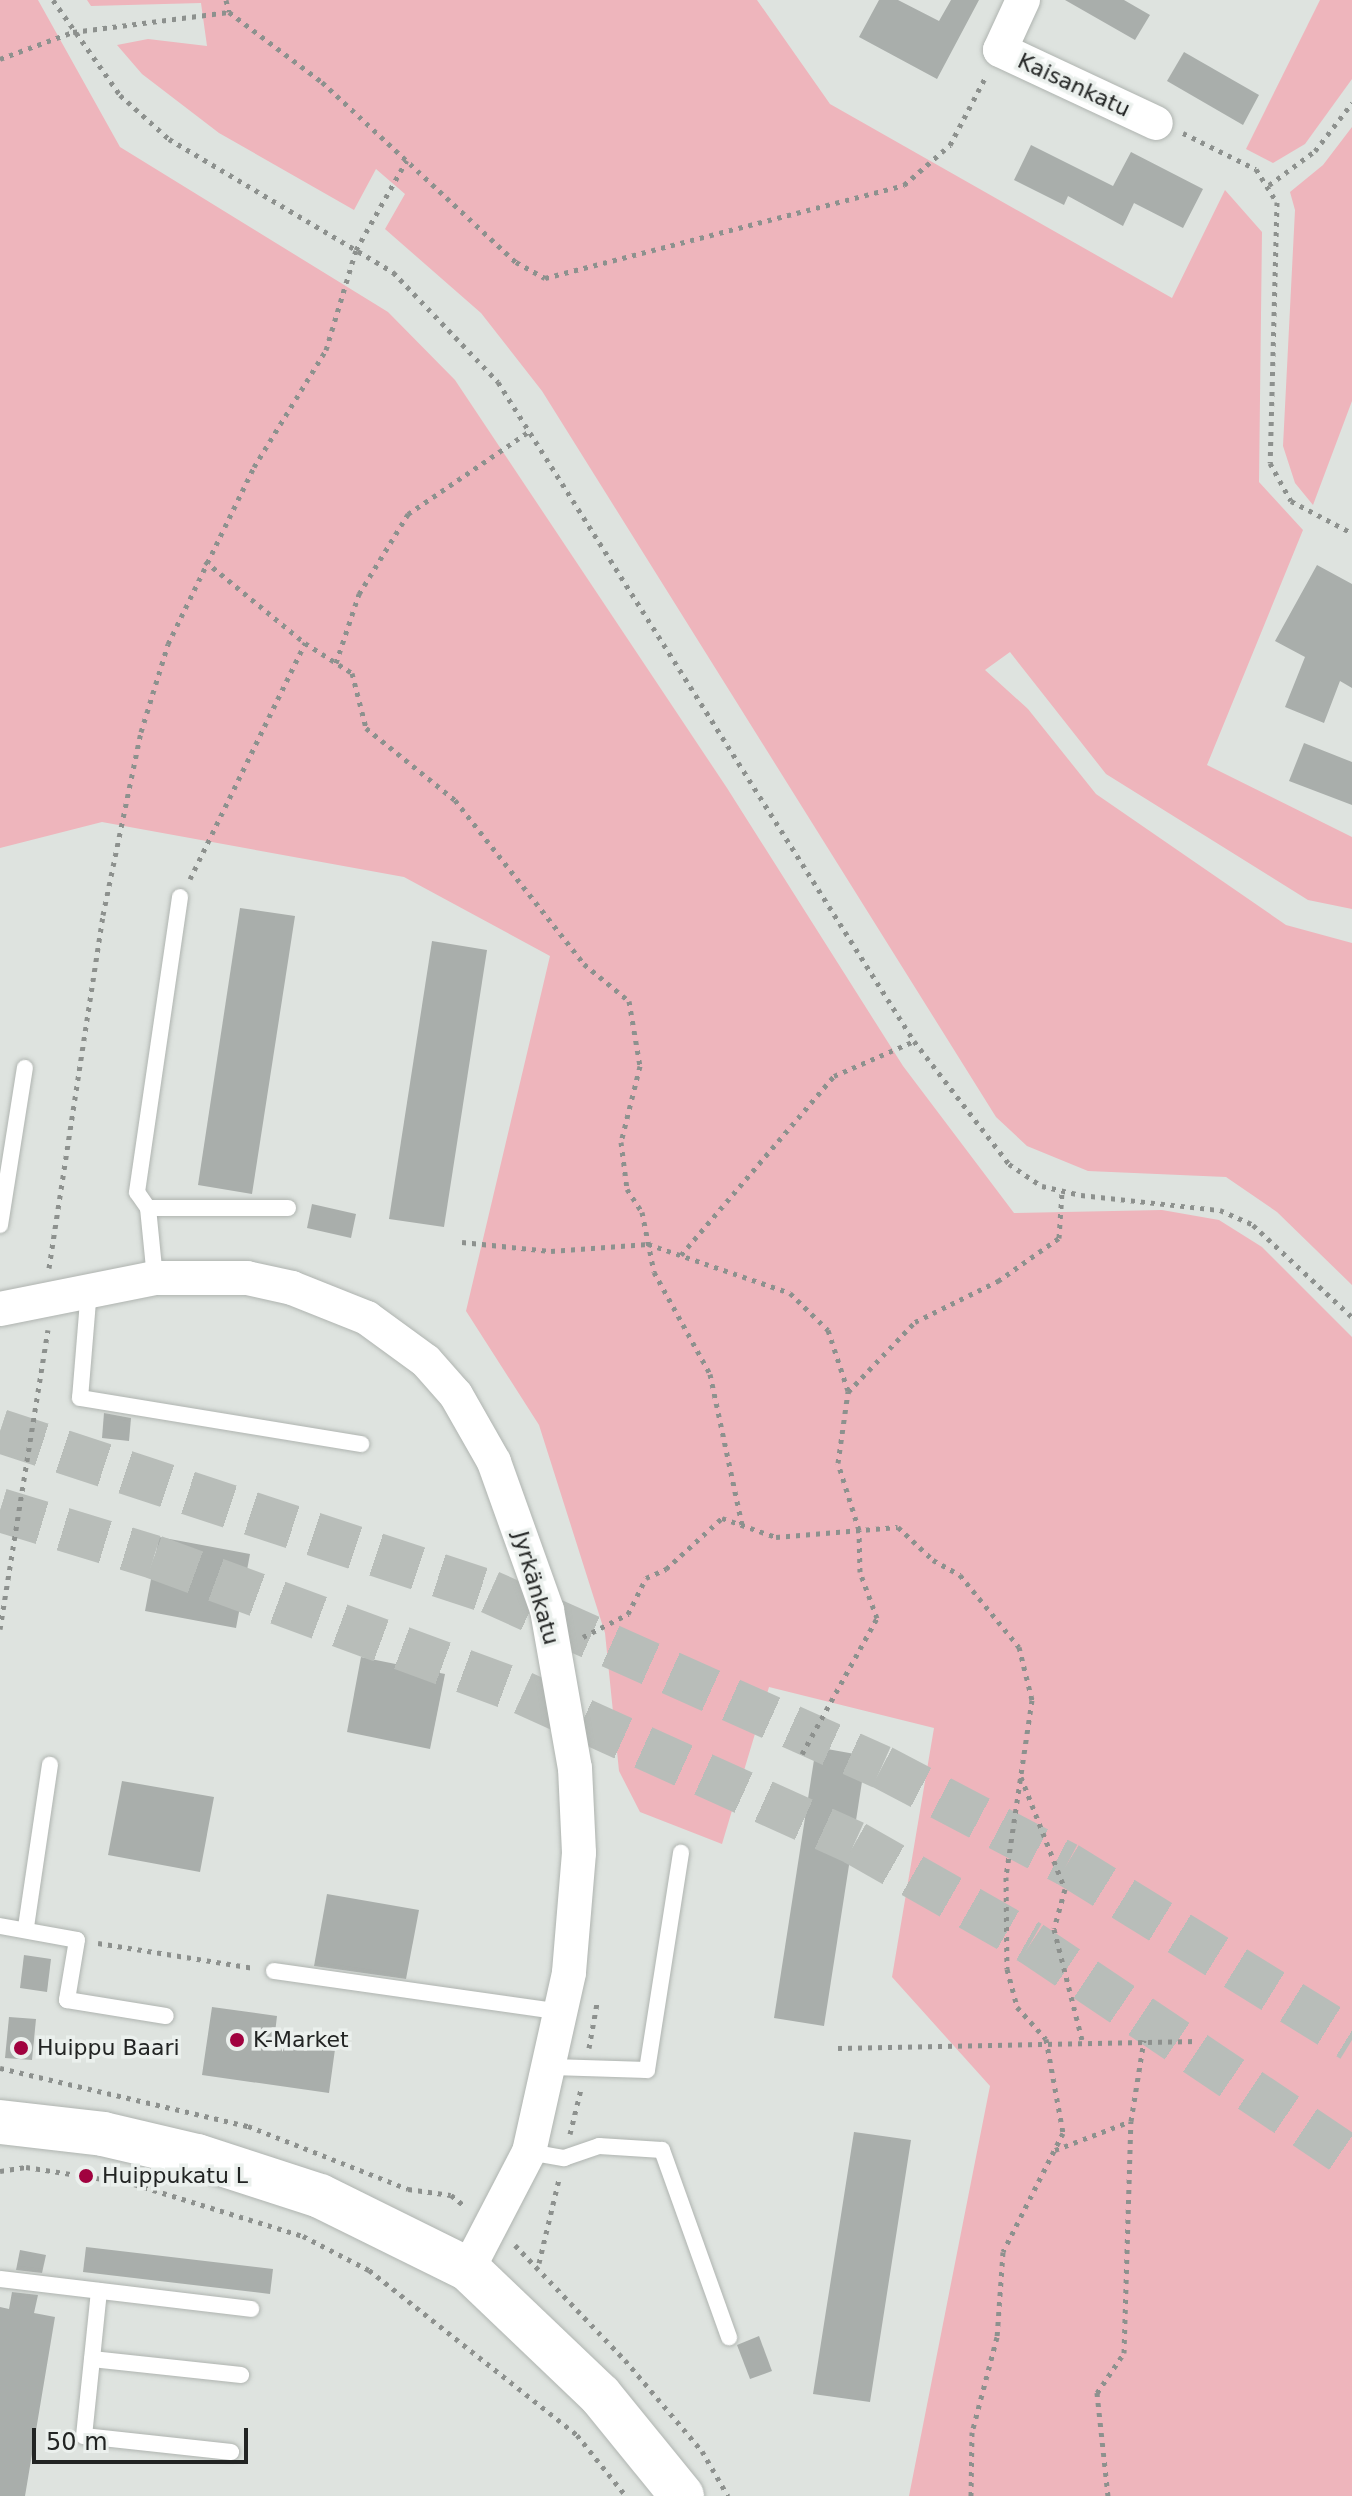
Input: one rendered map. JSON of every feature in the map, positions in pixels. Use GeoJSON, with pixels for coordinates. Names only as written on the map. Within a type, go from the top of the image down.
{"type":"FeatureCollection","features":[{"type":"Feature","properties":{"kind":"street","name":"Kaisankatu"},"geometry":{"type":"LineString","coordinates":[[1023,0],[1000,50],[1156,123]]}},
{"type":"Feature","properties":{"kind":"street","name":"Jyrkänkatu"},"geometry":{"type":"LineString","coordinates":[[0,1309],[45,1279],[89,1289],[155,1278],[247,1278],[292,1288],[367,1318],[426,1361],[456,1395],[494,1462],[547,1610],[575,1768],[579,1853],[562,2012],[568,2069],[468,2269]]}},
{"type":"Feature","properties":{"kind":"street"},"geometry":{"type":"LineString","coordinates":[[0,2122],[103,2134],[197,2156],[320,2196],[468,2269],[600,2395],[682,2496]]}},
{"type":"Feature","properties":{"kind":"lane"},"geometry":{"type":"LineString","coordinates":[[155,1278],[148,1208],[137,1192],[180,897]]}},
{"type":"Feature","properties":{"kind":"lane"},"geometry":{"type":"LineString","coordinates":[[0,1225],[25,1068]]}},
{"type":"Feature","properties":{"kind":"lane"},"geometry":{"type":"LineString","coordinates":[[148,1208],[288,1208]]}},
{"type":"Feature","properties":{"kind":"lane"},"geometry":{"type":"LineString","coordinates":[[89,1289],[80,1398],[361,1444]]}},
{"type":"Feature","properties":{"kind":"lane"},"geometry":{"type":"LineString","coordinates":[[26,1927],[50,1765]]}},
{"type":"Feature","properties":{"kind":"lane"},"geometry":{"type":"LineString","coordinates":[[568,2069],[647,2070],[681,1853]]}},
{"type":"Feature","properties":{"kind":"lane"},"geometry":{"type":"LineString","coordinates":[[0,1926],[26,1927],[77,1940],[67,2000],[166,2016]]}},
{"type":"Feature","properties":{"kind":"lane"},"geometry":{"type":"LineString","coordinates":[[274,1971],[562,2012]]}},
{"type":"Feature","properties":{"kind":"lane"},"geometry":{"type":"LineString","coordinates":[[529,2152],[564,2158],[599,2146],[662,2150],[729,2337]]}},
{"type":"Feature","properties":{"kind":"lane"},"geometry":{"type":"LineString","coordinates":[[0,2279],[251,2309]]}},
{"type":"Feature","properties":{"kind":"lane"},"geometry":{"type":"LineString","coordinates":[[99,2291],[84,2436],[231,2452]]}},
{"type":"Feature","properties":{"kind":"lane"},"geometry":{"type":"LineString","coordinates":[[92,2359],[241,2375]]}},
{"type":"Feature","properties":{"kind":"path"},"geometry":{"type":"LineString","coordinates":[[53,0],[120,95],[169,139],[393,272],[442,318],[498,382],[914,1041],[1009,1164],[1062,1191],[1220,1210],[1253,1225],[1352,1317]]}},
{"type":"Feature","properties":{"kind":"path"},"geometry":{"type":"LineString","coordinates":[[226,0],[229,12],[322,82],[516,262],[545,278],[559,277],[904,185],[950,145],[1000,50]]}},
{"type":"Feature","properties":{"kind":"path"},"geometry":{"type":"LineString","coordinates":[[0,59],[73,32],[229,12]]}},
{"type":"Feature","properties":{"kind":"path"},"geometry":{"type":"LineString","coordinates":[[1269,185],[1315,151],[1352,103]]}},
{"type":"Feature","properties":{"kind":"path"},"geometry":{"type":"LineString","coordinates":[[1156,123],[1222,147],[1269,185],[1281,231],[1270,463],[1291,501],[1352,533]]}},
{"type":"Feature","properties":{"kind":"path"},"geometry":{"type":"LineString","coordinates":[[0,1629],[48,1328],[45,1279],[103,915],[141,732],[168,644],[205,561],[326,350],[356,250],[407,160]]}},
{"type":"Feature","properties":{"kind":"path"},"geometry":{"type":"LineString","coordinates":[[336,663],[359,594],[408,514],[528,432]]}},
{"type":"Feature","properties":{"kind":"path"},"geometry":{"type":"LineString","coordinates":[[205,561],[305,643],[352,673],[366,728],[455,800],[584,964],[629,1001],[640,1066],[621,1142],[627,1189],[642,1212],[654,1272],[710,1374],[742,1525]]}},
{"type":"Feature","properties":{"kind":"path"},"geometry":{"type":"LineString","coordinates":[[180,897],[305,643]]}},
{"type":"Feature","properties":{"kind":"path"},"geometry":{"type":"LineString","coordinates":[[681,1255],[834,1076],[914,1041]]}},
{"type":"Feature","properties":{"kind":"path"},"geometry":{"type":"LineString","coordinates":[[848,1392],[915,1322],[998,1281],[1059,1238],[1062,1191]]}},
{"type":"Feature","properties":{"kind":"path"},"geometry":{"type":"LineString","coordinates":[[462,1242],[551,1251],[648,1244],[790,1293],[828,1330],[848,1392],[838,1463],[859,1530],[860,1572],[877,1618],[802,1754]]}},
{"type":"Feature","properties":{"kind":"path"},"geometry":{"type":"LineString","coordinates":[[45,1279],[64,1266]]}},
{"type":"Feature","properties":{"kind":"path"},"geometry":{"type":"LineString","coordinates":[[582,1638],[628,1614],[646,1578],[666,1569],[722,1518],[776,1537],[898,1527],[960,1575],[1019,1647],[1032,1700],[1006,1877],[1007,1969],[1017,2007],[1046,2039],[1063,2133],[1003,2252],[997,2337],[972,2432],[971,2496]]}},
{"type":"Feature","properties":{"kind":"path"},"geometry":{"type":"LineString","coordinates":[[578,1623],[585,1652]]}},
{"type":"Feature","properties":{"kind":"path"},"geometry":{"type":"LineString","coordinates":[[1021,1776],[1065,1889],[1054,1929],[1082,2040]]}},
{"type":"Feature","properties":{"kind":"path"},"geometry":{"type":"LineString","coordinates":[[77,1940],[274,1971]]}},
{"type":"Feature","properties":{"kind":"path"},"geometry":{"type":"LineString","coordinates":[[539,2263],[564,2158],[568,2069],[599,1996]]}},
{"type":"Feature","properties":{"kind":"path"},"geometry":{"type":"LineString","coordinates":[[838,2048],[977,2047],[1046,2039],[1198,2041]]}},
{"type":"Feature","properties":{"kind":"path"},"geometry":{"type":"LineString","coordinates":[[1108,2496],[1097,2393],[1124,2353],[1131,2121],[1144,2040]]}},
{"type":"Feature","properties":{"kind":"path"},"geometry":{"type":"LineString","coordinates":[[1054,2150],[1131,2121]]}},
{"type":"Feature","properties":{"kind":"path"},"geometry":{"type":"LineString","coordinates":[[0,2171],[26,2167],[134,2184],[303,2236],[369,2270],[577,2435],[626,2496]]}},
{"type":"Feature","properties":{"kind":"shaded area"},"geometry":{"type":"Polygon","coordinates":[[[0,0],[38,0],[120,147],[388,312],[455,380],[727,788],[903,1066],[1014,1213],[1162,1210],[1219,1220],[1262,1247],[1352,1337],[1352,2496],[909,2496],[990,2086],[892,1977],[934,1728],[769,1687],[722,1844],[640,1812],[619,1771],[605,1633],[539,1425],[466,1311],[550,956],[404,877],[102,822],[0,848],[0,0]]]}},
{"type":"Feature","properties":{"kind":"shaded area"},"geometry":{"type":"Polygon","coordinates":[[[87,0],[757,0],[830,104],[1172,298],[1225,190],[1262,232],[1259,482],[1303,530],[1207,765],[1352,837],[1352,909],[1308,900],[1106,774],[1010,652],[985,670],[1028,709],[1096,794],[1286,925],[1352,943],[1352,1285],[1277,1212],[1226,1177],[1088,1171],[1027,1146],[996,1117],[542,391],[481,313],[385,229],[405,194],[376,169],[354,210],[219,133],[142,74],[117,45],[148,39],[207,46],[201,3],[91,6],[87,0]]]}},
{"type":"Feature","properties":{"kind":"shaded area"},"geometry":{"type":"Polygon","coordinates":[[[1320,0],[1352,0],[1352,79],[1305,144],[1273,163],[1246,149],[1320,0]]]}},
{"type":"Feature","properties":{"kind":"shaded area"},"geometry":{"type":"Polygon","coordinates":[[[1352,127],[1352,401],[1313,505],[1295,483],[1283,446],[1295,210],[1290,192],[1323,165],[1352,127]]]}},
{"type":"Feature","properties":{"kind":"building"},"geometry":{"type":"Polygon","coordinates":[[[879,0],[898,0],[939,21],[951,0],[979,0],[937,79],[859,37],[879,0]]]}},
{"type":"Feature","properties":{"kind":"building"},"geometry":{"type":"Polygon","coordinates":[[[1065,0],[1124,0],[1150,15],[1135,40],[1065,0]]]}},
{"type":"Feature","properties":{"kind":"building"},"geometry":{"type":"Polygon","coordinates":[[[1184,52],[1259,95],[1243,125],[1167,81],[1184,52]]]}},
{"type":"Feature","properties":{"kind":"building"},"geometry":{"type":"Polygon","coordinates":[[[1031,145],[1113,186],[1131,152],[1203,189],[1183,228],[1134,203],[1123,226],[1068,196],[1064,205],[1014,180],[1031,145]]]}},
{"type":"Feature","properties":{"kind":"building"},"geometry":{"type":"Polygon","coordinates":[[[1317,565],[1352,584],[1352,688],[1340,681],[1324,723],[1285,707],[1305,657],[1275,641],[1317,565]]]}},
{"type":"Feature","properties":{"kind":"building"},"geometry":{"type":"Polygon","coordinates":[[[1304,743],[1352,762],[1352,805],[1289,781],[1304,743]]]}},
{"type":"Feature","properties":{"kind":"building"},"geometry":{"type":"Polygon","coordinates":[[[240,908],[295,916],[252,1194],[198,1185],[240,908]]]}},
{"type":"Feature","properties":{"kind":"building"},"geometry":{"type":"Polygon","coordinates":[[[432,941],[487,950],[444,1227],[389,1219],[432,941]]]}},
{"type":"Feature","properties":{"kind":"building"},"geometry":{"type":"Polygon","coordinates":[[[312,1204],[356,1214],[351,1238],[307,1228],[312,1204]]]}},
{"type":"Feature","properties":{"kind":"building"},"geometry":{"type":"Polygon","coordinates":[[[104,1413],[131,1418],[129,1441],[102,1438],[104,1413]]]}},
{"type":"Feature","properties":{"kind":"building"},"geometry":{"type":"Polygon","coordinates":[[[159,1537],[250,1554],[236,1628],[145,1611],[159,1537]]]}},
{"type":"Feature","properties":{"kind":"building"},"geometry":{"type":"Polygon","coordinates":[[[361,1657],[445,1674],[430,1749],[347,1732],[361,1657]]]}},
{"type":"Feature","properties":{"kind":"building"},"geometry":{"type":"Polygon","coordinates":[[[816,1747],[866,1756],[824,2026],[774,2018],[816,1747]]]}},
{"type":"Feature","properties":{"kind":"building"},"geometry":{"type":"Polygon","coordinates":[[[122,1781],[214,1797],[200,1872],[108,1855],[122,1781]]]}},
{"type":"Feature","properties":{"kind":"building"},"geometry":{"type":"Polygon","coordinates":[[[327,1894],[419,1910],[406,1979],[314,1966],[327,1894]]]}},
{"type":"Feature","properties":{"kind":"building"},"geometry":{"type":"Polygon","coordinates":[[[24,1955],[51,1959],[47,1992],[20,1988],[24,1955]]]}},
{"type":"Feature","properties":{"kind":"building"},"geometry":{"type":"Polygon","coordinates":[[[212,2007],[277,2016],[275,2033],[336,2042],[329,2093],[202,2075],[212,2007]]]}},
{"type":"Feature","properties":{"kind":"building"},"geometry":{"type":"Polygon","coordinates":[[[9,2017],[36,2019],[32,2060],[5,2058],[9,2017]]]}},
{"type":"Feature","properties":{"kind":"building"},"geometry":{"type":"Polygon","coordinates":[[[854,2132],[911,2140],[870,2402],[813,2394],[854,2132]]]}},
{"type":"Feature","properties":{"kind":"building"},"geometry":{"type":"Polygon","coordinates":[[[86,2247],[273,2269],[270,2294],[83,2272],[86,2247]]]}},
{"type":"Feature","properties":{"kind":"building"},"geometry":{"type":"Polygon","coordinates":[[[20,2250],[46,2255],[42,2273],[16,2270],[20,2250]]]}},
{"type":"Feature","properties":{"kind":"building"},"geometry":{"type":"Polygon","coordinates":[[[12,2292],[38,2295],[34,2313],[55,2317],[25,2496],[0,2496],[0,2307],[9,2309],[12,2292]]]}},
{"type":"Feature","properties":{"kind":"building"},"geometry":{"type":"Polygon","coordinates":[[[759,2336],[772,2371],[750,2379],[737,2345],[759,2336]]]}},
{"type":"Feature","properties":{"kind":"tunnel"},"geometry":{"type":"LineString","coordinates":[[0,1431],[490,1592],[882,1767],[1067,1864],[1352,2040]]}},
{"type":"Feature","properties":{"kind":"tunnel"},"geometry":{"type":"LineString","coordinates":[[0,1510],[154,1557],[523,1693],[855,1843],[1031,1943],[1352,2159]]}},
{"type":"Feature","properties":{"kind":"place","name":"K-Market"},"geometry":{"type":"Point","coordinates":[237,2040]}},
{"type":"Feature","properties":{"kind":"place","name":"Huippu Baari"},"geometry":{"type":"Point","coordinates":[21,2048]}},
{"type":"Feature","properties":{"kind":"place","name":"Huippukatu L"},"geometry":{"type":"Point","coordinates":[86,2176]}}]}
